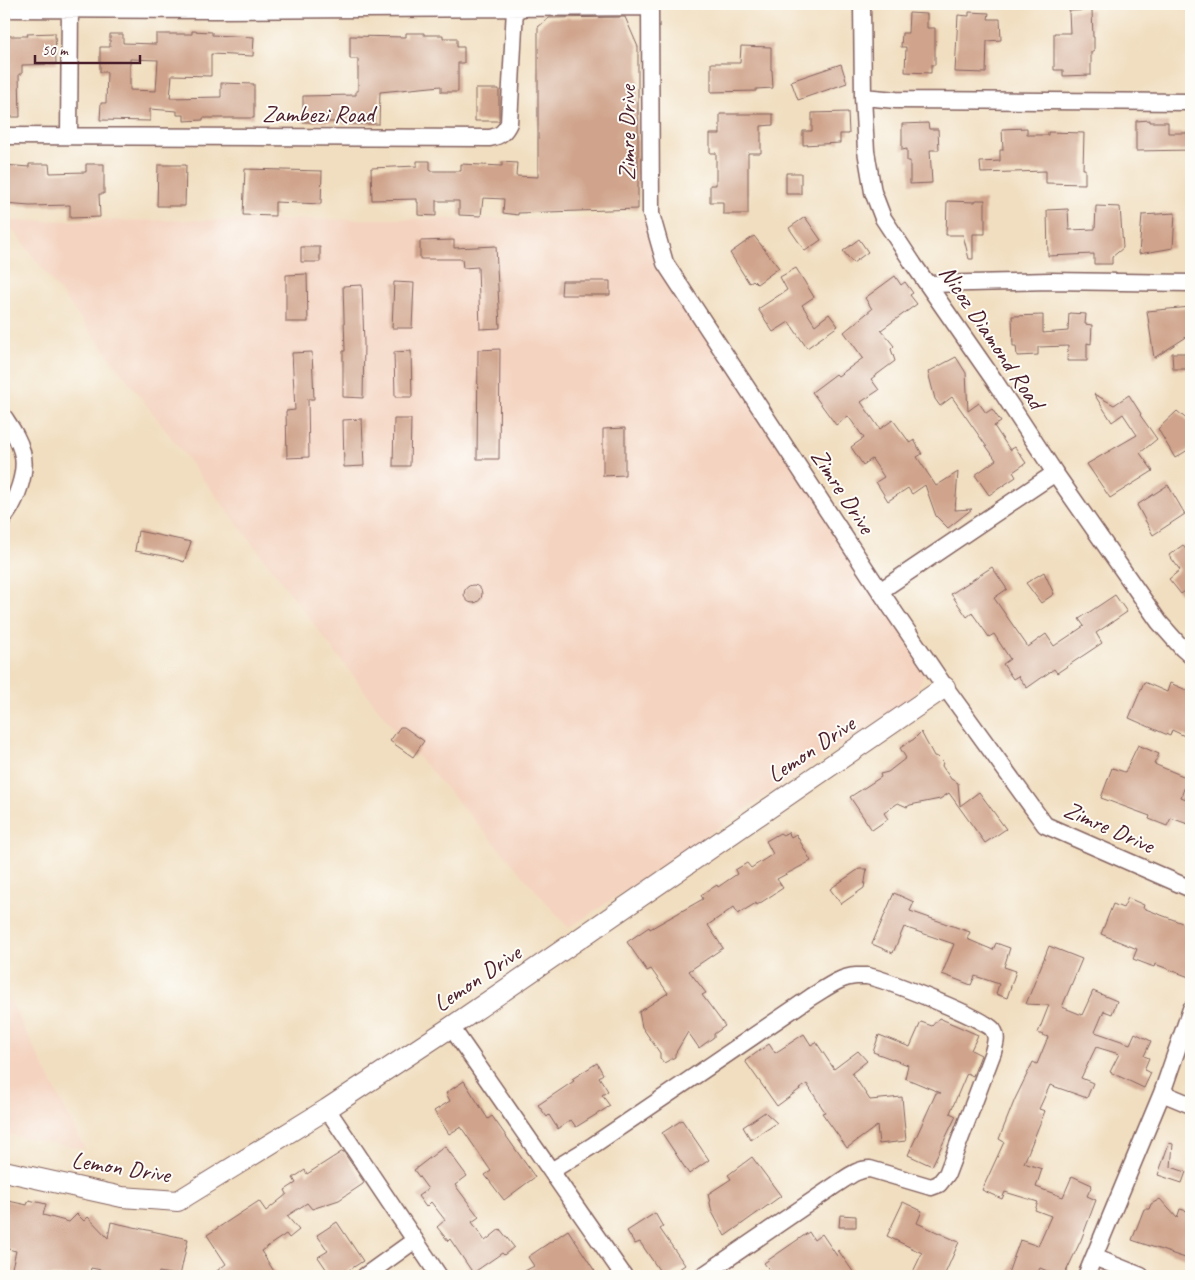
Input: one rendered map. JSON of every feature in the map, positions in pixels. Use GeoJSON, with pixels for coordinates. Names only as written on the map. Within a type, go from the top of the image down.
{"type":"FeatureCollection","features":[{"type":"Feature","properties":{"kind":"street","name":"Nicoz Diamond Road"},"geometry":{"type":"LineString","coordinates":[[862,4],[863,97],[866,151],[873,192],[884,218],[1055,473],[1159,622],[1191,656]]}},
{"type":"Feature","properties":{"kind":"street"},"geometry":{"type":"LineString","coordinates":[[4,9],[70,6],[515,8],[650,6]]}},
{"type":"Feature","properties":{"kind":"street"},"geometry":{"type":"LineString","coordinates":[[69,136],[70,6]]}},
{"type":"Feature","properties":{"kind":"street","name":"Zimre Drive"},"geometry":{"type":"LineString","coordinates":[[650,6],[651,214],[665,263],[880,591],[945,687],[1044,825],[1191,888]]}},
{"type":"Feature","properties":{"kind":"street","name":"Zambezi Road"},"geometry":{"type":"LineString","coordinates":[[4,136],[498,137],[505,131],[509,123],[515,8]]}},
{"type":"Feature","properties":{"kind":"street"},"geometry":{"type":"LineString","coordinates":[[863,97],[896,100],[1191,102]]}},
{"type":"Feature","properties":{"kind":"street"},"geometry":{"type":"LineString","coordinates":[[928,284],[1050,281],[1191,283]]}},
{"type":"Feature","properties":{"kind":"street"},"geometry":{"type":"LineString","coordinates":[[4,417],[14,432],[23,453],[18,493],[4,518]]}},
{"type":"Feature","properties":{"kind":"street"},"geometry":{"type":"LineString","coordinates":[[880,591],[1055,473]]}},
{"type":"Feature","properties":{"kind":"street","name":"Lemon Drive"},"geometry":{"type":"LineString","coordinates":[[4,1171],[122,1197],[178,1201],[327,1109],[450,1027],[945,687]]}},
{"type":"Feature","properties":{"kind":"street"},"geometry":{"type":"LineString","coordinates":[[551,1171],[592,1146],[754,1035],[839,980],[853,976],[868,976],[922,995],[980,1020],[992,1028],[996,1038],[993,1052],[947,1174],[939,1184],[931,1186],[870,1169],[858,1171],[702,1276]]}},
{"type":"Feature","properties":{"kind":"street"},"geometry":{"type":"LineString","coordinates":[[1086,1276],[1162,1093],[1191,1009]]}},
{"type":"Feature","properties":{"kind":"street"},"geometry":{"type":"LineString","coordinates":[[450,1027],[624,1276]]}},
{"type":"Feature","properties":{"kind":"street"},"geometry":{"type":"LineString","coordinates":[[1162,1093],[1191,1104]]}},
{"type":"Feature","properties":{"kind":"street"},"geometry":{"type":"LineString","coordinates":[[327,1109],[439,1276]]}},
{"type":"Feature","properties":{"kind":"street"},"geometry":{"type":"LineString","coordinates":[[365,1276],[415,1240]]}},
{"type":"Feature","properties":{"kind":"street"},"geometry":{"type":"LineString","coordinates":[[1094,1257],[1141,1276]]}},
{"type":"Feature","properties":{"kind":"shaded area"},"geometry":{"type":"Polygon","coordinates":[[[652,218],[659,259],[932,657],[914,696],[569,928],[393,728],[6,221],[652,218]]]}},
{"type":"Feature","properties":{"kind":"shaded area"},"geometry":{"type":"Polygon","coordinates":[[[4,988],[85,1149],[4,1134],[4,988]]]}},
{"type":"Feature","properties":{"kind":"building"},"geometry":{"type":"Polygon","coordinates":[[[1092,10],[1094,52],[1091,52],[1091,75],[1063,76],[1063,70],[1054,70],[1054,33],[1070,33],[1069,11],[1092,10]]]}},
{"type":"Feature","properties":{"kind":"building"},"geometry":{"type":"Polygon","coordinates":[[[969,12],[989,13],[988,19],[1000,19],[1001,40],[987,41],[986,73],[955,72],[958,15],[969,16],[969,12]]]}},
{"type":"Feature","properties":{"kind":"building"},"geometry":{"type":"Polygon","coordinates":[[[909,13],[927,14],[927,28],[935,28],[935,65],[931,65],[931,73],[905,72],[906,47],[901,47],[902,33],[908,33],[909,13]]]}},
{"type":"Feature","properties":{"kind":"building"},"geometry":{"type":"Polygon","coordinates":[[[625,17],[638,47],[638,209],[518,213],[518,215],[503,213],[504,199],[483,198],[481,216],[459,215],[459,201],[436,201],[436,216],[418,215],[417,199],[372,200],[371,168],[417,166],[417,161],[430,161],[430,171],[461,171],[461,164],[502,166],[502,162],[517,163],[516,176],[538,177],[538,27],[549,18],[625,17]]]}},
{"type":"Feature","properties":{"kind":"building"},"geometry":{"type":"Polygon","coordinates":[[[192,31],[212,32],[212,35],[254,37],[253,56],[211,54],[211,76],[172,75],[170,98],[221,97],[221,83],[254,84],[254,118],[203,118],[203,120],[184,121],[184,115],[177,115],[177,111],[150,109],[150,121],[100,120],[101,103],[106,103],[107,72],[100,72],[100,47],[110,47],[110,34],[123,34],[123,43],[156,44],[156,34],[192,34],[192,31]],[[130,59],[130,90],[156,91],[158,60],[130,59]]]}},
{"type":"Feature","properties":{"kind":"building"},"geometry":{"type":"Polygon","coordinates":[[[55,33],[56,64],[22,65],[22,74],[19,74],[20,117],[4,117],[4,36],[55,33]]]}},
{"type":"Feature","properties":{"kind":"building"},"geometry":{"type":"Polygon","coordinates":[[[406,33],[424,33],[424,35],[443,35],[443,38],[457,38],[457,47],[464,47],[464,63],[458,63],[458,92],[441,92],[441,86],[380,92],[379,124],[303,122],[303,96],[356,95],[356,91],[358,91],[358,59],[350,59],[350,36],[406,37],[406,33]]]}},
{"type":"Feature","properties":{"kind":"building"},"geometry":{"type":"Polygon","coordinates":[[[741,46],[771,47],[773,88],[756,89],[756,91],[711,92],[711,63],[740,63],[741,46]]]}},
{"type":"Feature","properties":{"kind":"building"},"geometry":{"type":"Polygon","coordinates":[[[841,64],[847,83],[798,100],[791,81],[841,64]]]}},
{"type":"Feature","properties":{"kind":"building"},"geometry":{"type":"Polygon","coordinates":[[[475,89],[499,89],[499,121],[475,121],[475,89]]]}},
{"type":"Feature","properties":{"kind":"building"},"geometry":{"type":"Polygon","coordinates":[[[848,112],[849,134],[840,134],[840,143],[803,145],[803,131],[812,131],[812,113],[848,112]]]}},
{"type":"Feature","properties":{"kind":"building"},"geometry":{"type":"Polygon","coordinates":[[[720,114],[773,114],[773,125],[761,126],[761,153],[748,153],[748,214],[723,214],[723,202],[710,202],[710,185],[716,185],[716,153],[710,153],[710,134],[720,134],[720,114]]]}},
{"type":"Feature","properties":{"kind":"building"},"geometry":{"type":"Polygon","coordinates":[[[1150,120],[1150,122],[1168,122],[1168,133],[1191,133],[1191,150],[1136,151],[1136,121],[1150,120]]]}},
{"type":"Feature","properties":{"kind":"building"},"geometry":{"type":"Polygon","coordinates":[[[928,123],[929,129],[938,129],[939,150],[930,150],[932,183],[910,184],[910,161],[907,161],[907,149],[902,150],[902,124],[928,123]]]}},
{"type":"Feature","properties":{"kind":"building"},"geometry":{"type":"Polygon","coordinates":[[[1027,128],[1027,135],[1048,135],[1048,132],[1084,133],[1083,169],[1085,169],[1085,184],[1046,183],[1046,171],[981,173],[980,162],[1000,161],[1000,150],[1003,150],[1002,129],[1027,128]]]}},
{"type":"Feature","properties":{"kind":"building"},"geometry":{"type":"Polygon","coordinates":[[[29,164],[49,164],[50,173],[86,172],[86,164],[104,164],[104,194],[99,194],[100,217],[70,218],[70,205],[30,206],[4,204],[4,165],[29,167],[29,164]]]}},
{"type":"Feature","properties":{"kind":"building"},"geometry":{"type":"Polygon","coordinates":[[[158,165],[186,165],[185,206],[157,206],[158,165]]]}},
{"type":"Feature","properties":{"kind":"building"},"geometry":{"type":"Polygon","coordinates":[[[245,169],[322,171],[321,204],[275,202],[275,216],[243,215],[245,169]]]}},
{"type":"Feature","properties":{"kind":"building"},"geometry":{"type":"Polygon","coordinates":[[[786,173],[801,173],[801,194],[786,194],[786,173]]]}},
{"type":"Feature","properties":{"kind":"building"},"geometry":{"type":"Polygon","coordinates":[[[976,200],[985,200],[985,234],[973,234],[973,259],[969,259],[963,235],[946,235],[947,201],[975,202],[976,200]]]}},
{"type":"Feature","properties":{"kind":"building"},"geometry":{"type":"Polygon","coordinates":[[[1096,206],[1120,207],[1123,248],[1112,257],[1112,264],[1094,264],[1094,254],[1048,256],[1047,210],[1068,209],[1069,230],[1095,229],[1096,206]]]}},
{"type":"Feature","properties":{"kind":"building"},"geometry":{"type":"Polygon","coordinates":[[[1175,213],[1173,248],[1139,254],[1142,215],[1175,213]]]}},
{"type":"Feature","properties":{"kind":"building"},"geometry":{"type":"Polygon","coordinates":[[[805,217],[821,240],[805,251],[789,228],[805,217]]]}},
{"type":"Feature","properties":{"kind":"building"},"geometry":{"type":"Polygon","coordinates":[[[754,236],[779,268],[757,284],[753,280],[749,283],[730,253],[754,236]]]}},
{"type":"Feature","properties":{"kind":"building"},"geometry":{"type":"Polygon","coordinates":[[[859,239],[868,252],[853,263],[843,251],[859,239]]]}},
{"type":"Feature","properties":{"kind":"building"},"geometry":{"type":"Polygon","coordinates":[[[454,240],[454,248],[496,246],[500,328],[480,329],[478,267],[463,268],[462,259],[420,259],[420,241],[454,240]]]}},
{"type":"Feature","properties":{"kind":"building"},"geometry":{"type":"Polygon","coordinates":[[[301,247],[320,247],[320,262],[301,262],[301,247]]]}},
{"type":"Feature","properties":{"kind":"building"},"geometry":{"type":"Polygon","coordinates":[[[796,268],[814,297],[802,305],[815,325],[829,314],[838,326],[807,348],[789,322],[773,332],[758,309],[787,290],[780,277],[796,268]]]}},
{"type":"Feature","properties":{"kind":"building"},"geometry":{"type":"Polygon","coordinates":[[[307,274],[308,322],[286,322],[286,275],[307,274]]]}},
{"type":"Feature","properties":{"kind":"building"},"geometry":{"type":"Polygon","coordinates":[[[895,276],[901,285],[905,282],[913,293],[910,295],[917,304],[881,330],[894,346],[891,349],[895,361],[871,379],[879,390],[861,402],[880,429],[893,420],[910,443],[914,440],[922,454],[917,457],[936,486],[958,472],[955,510],[972,509],[948,528],[936,516],[925,485],[912,494],[908,488],[888,501],[876,482],[884,477],[872,459],[863,465],[851,447],[864,438],[848,416],[836,425],[812,392],[836,374],[838,376],[863,358],[844,332],[872,309],[865,298],[895,276]]]}},
{"type":"Feature","properties":{"kind":"building"},"geometry":{"type":"Polygon","coordinates":[[[562,281],[610,281],[610,295],[561,295],[562,281]]]}},
{"type":"Feature","properties":{"kind":"building"},"geometry":{"type":"Polygon","coordinates":[[[394,282],[414,283],[412,328],[392,328],[394,282]]]}},
{"type":"Feature","properties":{"kind":"building"},"geometry":{"type":"Polygon","coordinates":[[[362,285],[363,398],[343,397],[343,351],[345,351],[343,286],[362,285]]]}},
{"type":"Feature","properties":{"kind":"building"},"geometry":{"type":"Polygon","coordinates":[[[1191,307],[1191,334],[1154,358],[1147,311],[1191,307]]]}},
{"type":"Feature","properties":{"kind":"building"},"geometry":{"type":"Polygon","coordinates":[[[1069,313],[1086,314],[1085,324],[1092,325],[1091,344],[1087,343],[1087,361],[1067,361],[1068,346],[1038,347],[1038,355],[1017,356],[1016,346],[1013,346],[1012,316],[1043,315],[1043,333],[1068,331],[1069,313]]]}},
{"type":"Feature","properties":{"kind":"building"},"geometry":{"type":"Polygon","coordinates":[[[500,349],[499,459],[477,459],[478,350],[500,349]]]}},
{"type":"Feature","properties":{"kind":"building"},"geometry":{"type":"Polygon","coordinates":[[[411,351],[412,397],[395,397],[394,352],[411,351]]]}},
{"type":"Feature","properties":{"kind":"building"},"geometry":{"type":"Polygon","coordinates":[[[312,352],[314,399],[308,399],[309,457],[287,458],[286,411],[295,410],[292,353],[312,352]]]}},
{"type":"Feature","properties":{"kind":"building"},"geometry":{"type":"Polygon","coordinates":[[[1172,353],[1191,353],[1191,369],[1173,369],[1172,353]]]}},
{"type":"Feature","properties":{"kind":"building"},"geometry":{"type":"Polygon","coordinates":[[[956,357],[966,373],[968,411],[979,403],[986,413],[992,409],[1001,422],[994,426],[1010,450],[1015,447],[1026,463],[1013,472],[1016,477],[989,495],[975,475],[996,460],[952,397],[940,406],[935,399],[928,372],[956,357]]]}},
{"type":"Feature","properties":{"kind":"building"},"geometry":{"type":"Polygon","coordinates":[[[1094,394],[1114,405],[1129,395],[1157,439],[1140,453],[1153,471],[1110,498],[1087,464],[1137,435],[1123,414],[1112,422],[1094,394]]]}},
{"type":"Feature","properties":{"kind":"building"},"geometry":{"type":"Polygon","coordinates":[[[1177,411],[1191,423],[1191,448],[1175,458],[1158,429],[1177,411]]]}},
{"type":"Feature","properties":{"kind":"building"},"geometry":{"type":"Polygon","coordinates":[[[362,419],[364,466],[344,467],[343,420],[362,419]]]}},
{"type":"Feature","properties":{"kind":"building"},"geometry":{"type":"Polygon","coordinates":[[[394,419],[411,419],[410,466],[393,466],[394,419]]]}},
{"type":"Feature","properties":{"kind":"building"},"geometry":{"type":"Polygon","coordinates":[[[625,428],[625,475],[603,476],[603,429],[625,428]]]}},
{"type":"Feature","properties":{"kind":"building"},"geometry":{"type":"Polygon","coordinates":[[[1168,485],[1185,514],[1153,535],[1137,505],[1168,485]]]}},
{"type":"Feature","properties":{"kind":"building"},"geometry":{"type":"Polygon","coordinates":[[[138,531],[191,542],[184,562],[165,556],[135,551],[138,531]]]}},
{"type":"Feature","properties":{"kind":"building"},"geometry":{"type":"Polygon","coordinates":[[[1183,545],[1191,556],[1191,587],[1181,594],[1169,579],[1180,570],[1169,555],[1183,545]]]}},
{"type":"Feature","properties":{"kind":"building"},"geometry":{"type":"Polygon","coordinates":[[[992,567],[1007,589],[994,598],[1028,647],[1046,634],[1054,646],[1084,626],[1079,619],[1115,595],[1127,612],[1096,633],[1102,643],[1057,673],[1054,669],[1027,688],[1018,676],[1013,679],[1003,664],[1010,659],[994,634],[989,637],[972,613],[967,617],[951,594],[992,567]]]}},
{"type":"Feature","properties":{"kind":"building"},"geometry":{"type":"Polygon","coordinates":[[[1044,572],[1054,594],[1041,603],[1026,583],[1044,572]]]}},
{"type":"Feature","properties":{"kind":"building"},"geometry":{"type":"Polygon","coordinates":[[[473,585],[479,588],[482,594],[479,600],[473,603],[467,600],[464,594],[467,588],[473,585]]]}},
{"type":"Feature","properties":{"kind":"building"},"geometry":{"type":"Polygon","coordinates":[[[1144,682],[1167,692],[1170,683],[1191,692],[1191,739],[1172,730],[1170,736],[1129,718],[1144,682]]]}},
{"type":"Feature","properties":{"kind":"building"},"geometry":{"type":"Polygon","coordinates":[[[400,727],[404,727],[424,741],[413,757],[390,741],[400,727]]]}},
{"type":"Feature","properties":{"kind":"building"},"geometry":{"type":"Polygon","coordinates":[[[921,732],[934,756],[943,762],[942,766],[951,779],[958,783],[960,806],[979,792],[1006,829],[985,843],[949,793],[940,799],[907,807],[898,803],[884,813],[888,819],[872,830],[850,797],[881,777],[880,774],[888,772],[906,758],[900,748],[921,732]]]}},
{"type":"Feature","properties":{"kind":"building"},"geometry":{"type":"Polygon","coordinates":[[[1138,745],[1159,754],[1154,764],[1188,778],[1181,797],[1191,801],[1191,816],[1188,824],[1171,818],[1167,826],[1149,819],[1150,816],[1101,798],[1112,768],[1125,772],[1138,745]]]}},
{"type":"Feature","properties":{"kind":"building"},"geometry":{"type":"Polygon","coordinates":[[[788,832],[791,837],[796,834],[811,861],[777,879],[783,888],[757,905],[756,903],[738,914],[734,907],[708,925],[723,948],[689,971],[706,993],[702,995],[725,1026],[699,1048],[688,1032],[675,1057],[664,1063],[660,1058],[660,1053],[642,1027],[639,1012],[668,993],[651,969],[647,971],[627,942],[649,927],[650,929],[703,899],[701,895],[717,885],[718,887],[737,874],[735,870],[747,863],[751,868],[773,854],[766,841],[780,833],[783,835],[788,832]]]}},
{"type":"Feature","properties":{"kind":"building"},"geometry":{"type":"Polygon","coordinates":[[[859,869],[867,869],[864,888],[841,904],[830,889],[859,869]]]}},
{"type":"Feature","properties":{"kind":"building"},"geometry":{"type":"Polygon","coordinates":[[[894,893],[914,902],[910,911],[970,932],[967,939],[993,950],[996,943],[1010,948],[1004,967],[1016,971],[1007,998],[996,994],[999,984],[975,976],[971,985],[942,974],[954,944],[904,927],[893,953],[872,944],[894,893]]]}},
{"type":"Feature","properties":{"kind":"building"},"geometry":{"type":"Polygon","coordinates":[[[1128,898],[1144,905],[1143,908],[1182,923],[1191,931],[1191,971],[1189,977],[1155,964],[1154,967],[1133,959],[1137,949],[1101,934],[1113,904],[1123,908],[1128,898]]]}},
{"type":"Feature","properties":{"kind":"building"},"geometry":{"type":"Polygon","coordinates":[[[1049,946],[1082,959],[1062,1007],[1082,1015],[1093,991],[1117,1001],[1112,1014],[1104,1011],[1095,1032],[1130,1044],[1135,1033],[1151,1041],[1144,1056],[1149,1058],[1144,1070],[1151,1073],[1144,1088],[1110,1072],[1119,1054],[1096,1047],[1081,1078],[1093,1083],[1087,1098],[1050,1085],[1039,1109],[1045,1111],[1024,1163],[1042,1169],[1036,1187],[1063,1197],[1072,1176],[1092,1185],[1087,1196],[1096,1200],[1081,1240],[1064,1276],[1059,1276],[1040,1268],[1036,1276],[1007,1276],[1020,1240],[1038,1246],[1051,1216],[1035,1210],[1038,1202],[1005,1192],[1002,1199],[982,1190],[1004,1142],[999,1139],[1015,1099],[1033,1062],[1037,1064],[1048,1037],[1038,1033],[1049,1005],[1026,1004],[1049,946]]]}},
{"type":"Feature","properties":{"kind":"building"},"geometry":{"type":"Polygon","coordinates":[[[939,1018],[978,1035],[971,1050],[981,1055],[973,1076],[967,1073],[950,1113],[956,1116],[932,1166],[908,1155],[936,1093],[941,1093],[905,1078],[908,1065],[873,1052],[879,1035],[910,1047],[921,1022],[932,1026],[939,1018]]]}},
{"type":"Feature","properties":{"kind":"building"},"geometry":{"type":"Polygon","coordinates":[[[804,1034],[811,1045],[816,1042],[834,1069],[858,1051],[867,1061],[852,1073],[870,1100],[902,1097],[906,1141],[879,1144],[877,1126],[847,1148],[822,1113],[825,1112],[807,1084],[777,1106],[745,1061],[769,1044],[775,1053],[804,1034]]]}},
{"type":"Feature","properties":{"kind":"building"},"geometry":{"type":"Polygon","coordinates":[[[597,1063],[603,1074],[599,1077],[608,1091],[602,1095],[610,1106],[576,1127],[571,1120],[558,1129],[549,1115],[547,1117],[538,1105],[597,1063]]]}},
{"type":"Feature","properties":{"kind":"building"},"geometry":{"type":"Polygon","coordinates":[[[464,1081],[488,1119],[492,1116],[535,1177],[504,1200],[485,1175],[491,1171],[461,1127],[449,1134],[434,1111],[450,1101],[446,1093],[464,1081]]]}},
{"type":"Feature","properties":{"kind":"building"},"geometry":{"type":"Polygon","coordinates":[[[765,1112],[777,1123],[751,1140],[743,1127],[765,1112]]]}},
{"type":"Feature","properties":{"kind":"building"},"geometry":{"type":"Polygon","coordinates":[[[682,1120],[709,1160],[689,1174],[662,1133],[682,1120]]]}},
{"type":"Feature","properties":{"kind":"building"},"geometry":{"type":"Polygon","coordinates":[[[1169,1143],[1173,1144],[1171,1167],[1186,1172],[1182,1183],[1158,1175],[1169,1143]]]}},
{"type":"Feature","properties":{"kind":"building"},"geometry":{"type":"Polygon","coordinates":[[[445,1146],[467,1176],[455,1185],[479,1217],[472,1222],[485,1241],[500,1229],[514,1247],[473,1273],[450,1239],[448,1241],[437,1227],[445,1220],[431,1202],[426,1207],[418,1196],[428,1189],[414,1170],[445,1146]]]}},
{"type":"Feature","properties":{"kind":"building"},"geometry":{"type":"Polygon","coordinates":[[[343,1151],[364,1182],[363,1184],[339,1200],[312,1209],[307,1203],[287,1216],[299,1230],[289,1238],[286,1234],[261,1251],[277,1276],[210,1276],[226,1264],[207,1235],[259,1201],[266,1211],[287,1194],[285,1190],[296,1183],[293,1178],[305,1170],[307,1174],[343,1151]]]}},
{"type":"Feature","properties":{"kind":"building"},"geometry":{"type":"Polygon","coordinates":[[[752,1157],[781,1196],[725,1236],[712,1212],[708,1194],[731,1179],[728,1175],[752,1157]]]}},
{"type":"Feature","properties":{"kind":"building"},"geometry":{"type":"Polygon","coordinates":[[[1160,1199],[1177,1218],[1180,1209],[1191,1212],[1191,1260],[1132,1240],[1144,1209],[1149,1209],[1151,1204],[1160,1199]]]}},
{"type":"Feature","properties":{"kind":"building"},"geometry":{"type":"Polygon","coordinates":[[[4,1200],[27,1205],[29,1200],[46,1204],[43,1215],[69,1222],[77,1214],[84,1221],[88,1217],[108,1238],[111,1222],[188,1239],[180,1276],[159,1272],[158,1276],[133,1274],[132,1276],[91,1268],[89,1276],[29,1276],[11,1272],[16,1251],[4,1248],[4,1200]]]}},
{"type":"Feature","properties":{"kind":"building"},"geometry":{"type":"Polygon","coordinates":[[[903,1202],[922,1211],[917,1223],[959,1242],[944,1276],[911,1276],[922,1253],[887,1236],[903,1202]]]}},
{"type":"Feature","properties":{"kind":"building"},"geometry":{"type":"Polygon","coordinates":[[[655,1213],[663,1227],[660,1229],[685,1265],[669,1276],[663,1276],[640,1242],[635,1244],[627,1231],[655,1213]]]}},
{"type":"Feature","properties":{"kind":"building"},"geometry":{"type":"Polygon","coordinates":[[[840,1215],[856,1216],[856,1227],[839,1227],[840,1215]]]}},
{"type":"Feature","properties":{"kind":"building"},"geometry":{"type":"Polygon","coordinates":[[[337,1222],[363,1261],[340,1276],[331,1276],[318,1257],[328,1251],[317,1235],[337,1222]]]}},
{"type":"Feature","properties":{"kind":"building"},"geometry":{"type":"Polygon","coordinates":[[[568,1230],[598,1276],[516,1276],[534,1266],[528,1257],[568,1230]]]}},
{"type":"Feature","properties":{"kind":"building"},"geometry":{"type":"Polygon","coordinates":[[[809,1232],[814,1240],[822,1234],[837,1256],[838,1250],[856,1276],[774,1276],[764,1263],[809,1232]]]}}]}
